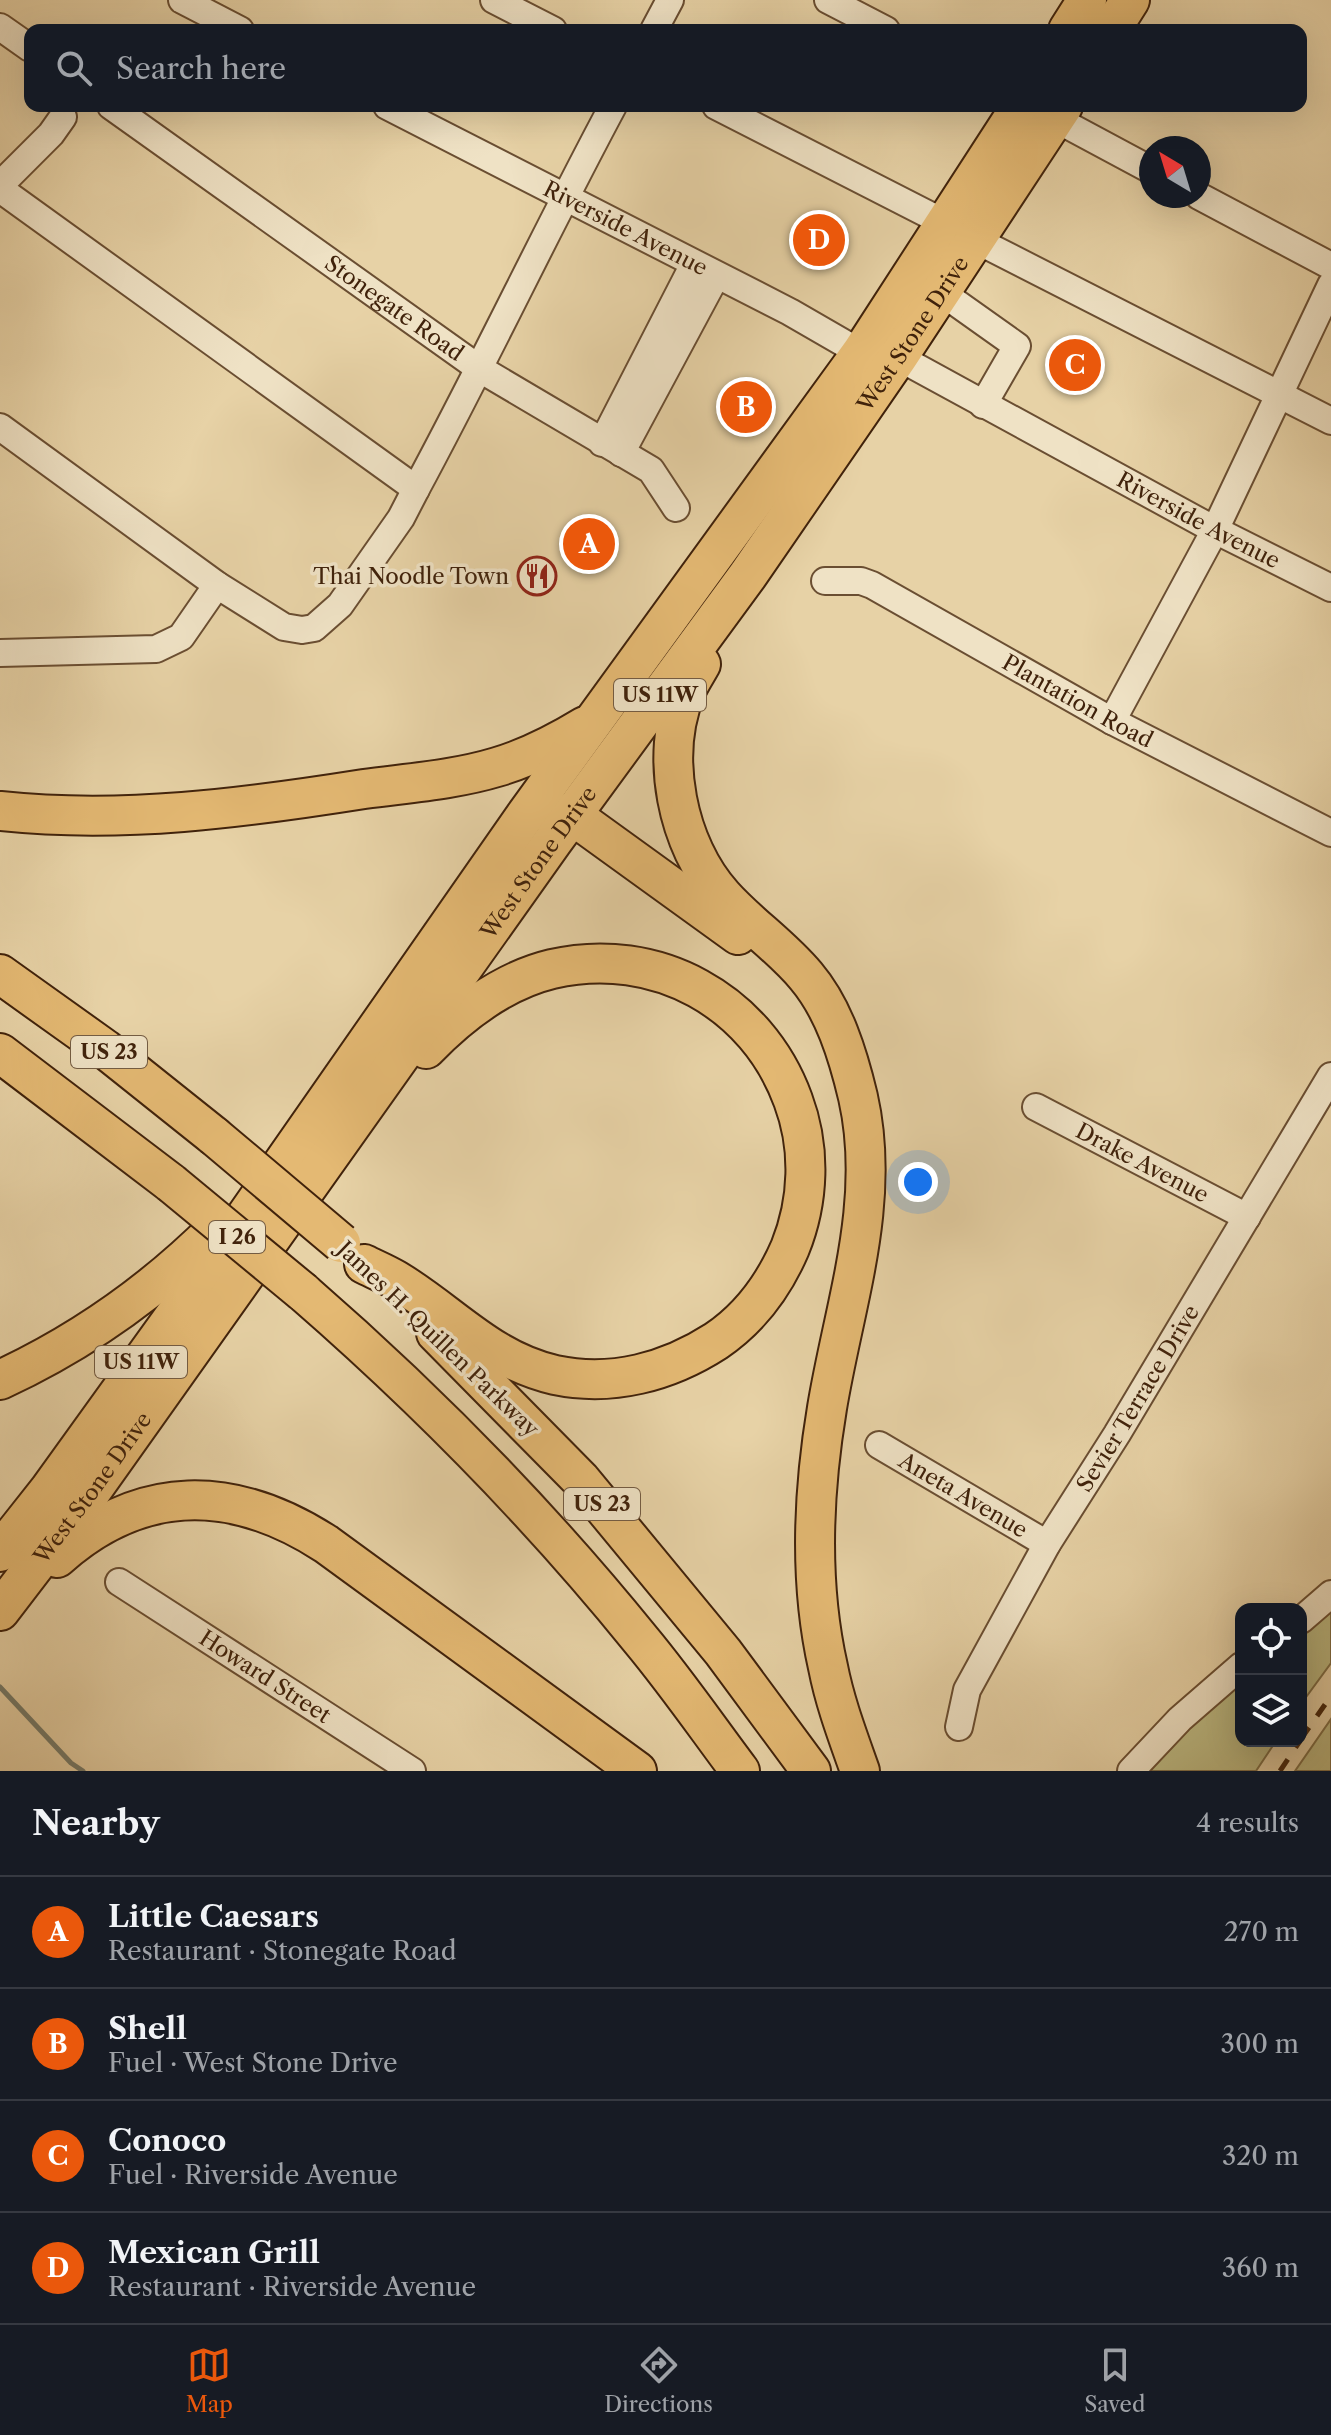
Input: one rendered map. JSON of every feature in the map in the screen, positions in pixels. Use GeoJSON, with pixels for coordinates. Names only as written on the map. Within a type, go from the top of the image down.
{"type":"FeatureCollection","features":[{"type":"Feature","properties":{"kind":"highway"},"geometry":{"type":"LineString","coordinates":[[1072,24],[1087,0]]}},
{"type":"Feature","properties":{"kind":"highway"},"geometry":{"type":"LineString","coordinates":[[1115,24],[1130,0]]}},
{"type":"Feature","properties":{"kind":"highway","name":"West Stone Drive"},"geometry":{"type":"LineString","coordinates":[[0,1552],[49,1490],[594,720],[861,353],[960,232],[1041,112]]}},
{"type":"Feature","properties":{"kind":"highway"},"geometry":{"type":"LineString","coordinates":[[898,357],[894,333],[960,232]]}},
{"type":"Feature","properties":{"kind":"highway","name":"West Stone Drive"},"geometry":{"type":"LineString","coordinates":[[0,1611],[88,1496],[572,815],[748,575],[941,292],[960,232]]}},
{"type":"Feature","properties":{"kind":"highway"},"geometry":{"type":"LineString","coordinates":[[770,541],[774,513],[863,384],[865,367],[861,353]]}},
{"type":"Feature","properties":{"kind":"highway"},"geometry":{"type":"LineString","coordinates":[[748,575],[685,693],[673,757],[685,829],[707,875],[723,896],[777,944],[807,977],[825,1004],[845,1051],[860,1111],[866,1149],[861,1240],[827,1408],[819,1467],[815,1536],[819,1609],[827,1667],[860,1771]]}},
{"type":"Feature","properties":{"kind":"highway"},"geometry":{"type":"LineString","coordinates":[[0,811],[73,816],[148,815],[309,798],[476,773],[553,745],[594,720]]}},
{"type":"Feature","properties":{"kind":"highway"},"geometry":{"type":"LineString","coordinates":[[527,813],[538,810],[572,815],[735,932],[777,967],[815,1010],[845,1051]]}},
{"type":"Feature","properties":{"kind":"highway"},"geometry":{"type":"LineString","coordinates":[[322,1168],[452,1022],[497,991],[552,969],[613,963],[651,970],[695,986],[723,1003],[747,1024],[785,1077],[805,1144],[806,1173],[795,1235],[767,1291],[749,1313],[727,1334],[670,1365],[611,1379],[578,1379],[514,1361],[481,1343],[397,1280],[352,1253]]}},
{"type":"Feature","properties":{"kind":"highway","name":"James H. Quillen Parkway"},"geometry":{"type":"LineString","coordinates":[[0,974],[105,1049],[214,1136],[352,1253],[479,1375],[581,1480],[714,1641],[811,1771]]}},
{"type":"Feature","properties":{"kind":"highway","name":"US 23"},"geometry":{"type":"LineString","coordinates":[[0,1053],[171,1183]]}},
{"type":"Feature","properties":{"kind":"highway"},"geometry":{"type":"LineString","coordinates":[[0,1085],[41,1104],[171,1183]]}},
{"type":"Feature","properties":{"kind":"highway"},"geometry":{"type":"LineString","coordinates":[[0,1380],[74,1343],[119,1313],[204,1242],[277,1169]]}},
{"type":"Feature","properties":{"kind":"highway","name":"I 26"},"geometry":{"type":"LineString","coordinates":[[171,1183],[380,1359],[475,1452],[642,1641],[740,1771]]}},
{"type":"Feature","properties":{"kind":"highway"},"geometry":{"type":"LineString","coordinates":[[0,1618],[81,1536],[108,1522],[137,1510],[170,1502],[204,1500],[237,1503],[266,1511],[297,1525],[326,1544],[637,1771]]}},
{"type":"Feature","properties":{"kind":"street"},"geometry":{"type":"LineString","coordinates":[[182,0],[228,24]]}},
{"type":"Feature","properties":{"kind":"street"},"geometry":{"type":"LineString","coordinates":[[494,0],[541,24]]}},
{"type":"Feature","properties":{"kind":"street"},"geometry":{"type":"LineString","coordinates":[[657,24],[670,0]]}},
{"type":"Feature","properties":{"kind":"street"},"geometry":{"type":"LineString","coordinates":[[828,0],[856,6],[878,24]]}},
{"type":"Feature","properties":{"kind":"street"},"geometry":{"type":"LineString","coordinates":[[0,27],[24,44]]}},
{"type":"Feature","properties":{"kind":"street","name":"Stonegate Road"},"geometry":{"type":"LineString","coordinates":[[119,112],[480,369],[651,470],[676,508]]}},
{"type":"Feature","properties":{"kind":"street","name":"Riverside Avenue"},"geometry":{"type":"LineString","coordinates":[[399,112],[790,312],[861,353]]}},
{"type":"Feature","properties":{"kind":"street"},"geometry":{"type":"LineString","coordinates":[[0,427],[217,585],[284,627],[314,628],[340,605],[401,518],[610,112]]}},
{"type":"Feature","properties":{"kind":"street"},"geometry":{"type":"LineString","coordinates":[[728,112],[1331,421]]}},
{"type":"Feature","properties":{"kind":"street"},"geometry":{"type":"LineString","coordinates":[[1048,112],[1139,163]]}},
{"type":"Feature","properties":{"kind":"street"},"geometry":{"type":"LineString","coordinates":[[63,117],[51,134],[0,187],[416,489]]}},
{"type":"Feature","properties":{"kind":"street"},"geometry":{"type":"LineString","coordinates":[[1211,202],[1331,266]]}},
{"type":"Feature","properties":{"kind":"street"},"geometry":{"type":"LineString","coordinates":[[612,448],[705,270]]}},
{"type":"Feature","properties":{"kind":"street"},"geometry":{"type":"LineString","coordinates":[[1112,721],[1215,530],[1331,285]]}},
{"type":"Feature","properties":{"kind":"street"},"geometry":{"type":"LineString","coordinates":[[941,292],[1017,346],[983,405]]}},
{"type":"Feature","properties":{"kind":"street","name":"Riverside Avenue"},"geometry":{"type":"LineString","coordinates":[[898,357],[1215,530],[1331,588]]}},
{"type":"Feature","properties":{"kind":"street","name":"Plantation Road"},"geometry":{"type":"LineString","coordinates":[[825,581],[861,581],[872,585],[1112,721],[1331,833]]}},
{"type":"Feature","properties":{"kind":"street"},"geometry":{"type":"LineString","coordinates":[[0,653],[156,649],[181,637],[217,585]]}},
{"type":"Feature","properties":{"kind":"street","name":"Sevier Terrace Drive"},"geometry":{"type":"LineString","coordinates":[[959,1727],[967,1690],[1047,1544],[1117,1434],[1331,1076]]}},
{"type":"Feature","properties":{"kind":"street","name":"Drake Avenue"},"geometry":{"type":"LineString","coordinates":[[1036,1107],[1247,1217]]}},
{"type":"Feature","properties":{"kind":"street","name":"Aneta Avenue"},"geometry":{"type":"LineString","coordinates":[[879,1445],[1047,1544]]}},
{"type":"Feature","properties":{"kind":"street","name":"Howard Street"},"geometry":{"type":"LineString","coordinates":[[119,1582],[412,1771]]}},
{"type":"Feature","properties":{"kind":"street"},"geometry":{"type":"LineString","coordinates":[[1307,1615],[1331,1594]]}},
{"type":"Feature","properties":{"kind":"street"},"geometry":{"type":"LineString","coordinates":[[1131,1771],[1180,1719],[1235,1671]]}},
{"type":"Feature","properties":{"kind":"shaded area"},"geometry":{"type":"Polygon","coordinates":[[[1331,1594],[1331,1663],[1307,1696],[1307,1675],[1307,1615],[1331,1594]]]}},
{"type":"Feature","properties":{"kind":"shaded area"},"geometry":{"type":"Polygon","coordinates":[[[1235,1672],[1235,1747],[1272,1747],[1256,1771],[1139,1771],[1235,1672]]]}},
{"type":"Feature","properties":{"kind":"shaded area"},"geometry":{"type":"Polygon","coordinates":[[[1331,1719],[1331,1771],[1295,1771],[1331,1719]]]}},
{"type":"Feature","properties":{"kind":"waterway"},"geometry":{"type":"LineString","coordinates":[[0,1687],[71,1763],[83,1771]]}},
{"type":"Feature","properties":{"kind":"railway"},"geometry":{"type":"LineString","coordinates":[[1307,1730],[1331,1696]]}},
{"type":"Feature","properties":{"kind":"railway"},"geometry":{"type":"LineString","coordinates":[[1280,1771],[1296,1747]]}},
{"type":"Feature","properties":{"kind":"place","name":"Mexican Grill"},"geometry":{"type":"Point","coordinates":[819,240]}},
{"type":"Feature","properties":{"kind":"place","name":"Conoco"},"geometry":{"type":"Point","coordinates":[1075,365]}},
{"type":"Feature","properties":{"kind":"place","name":"Shell"},"geometry":{"type":"Point","coordinates":[746,407]}},
{"type":"Feature","properties":{"kind":"place","name":"Little Caesars"},"geometry":{"type":"Point","coordinates":[589,544]}},
{"type":"Feature","properties":{"kind":"place","name":"Thai Noodle Town"},"geometry":{"type":"Point","coordinates":[537,576]}}]}
